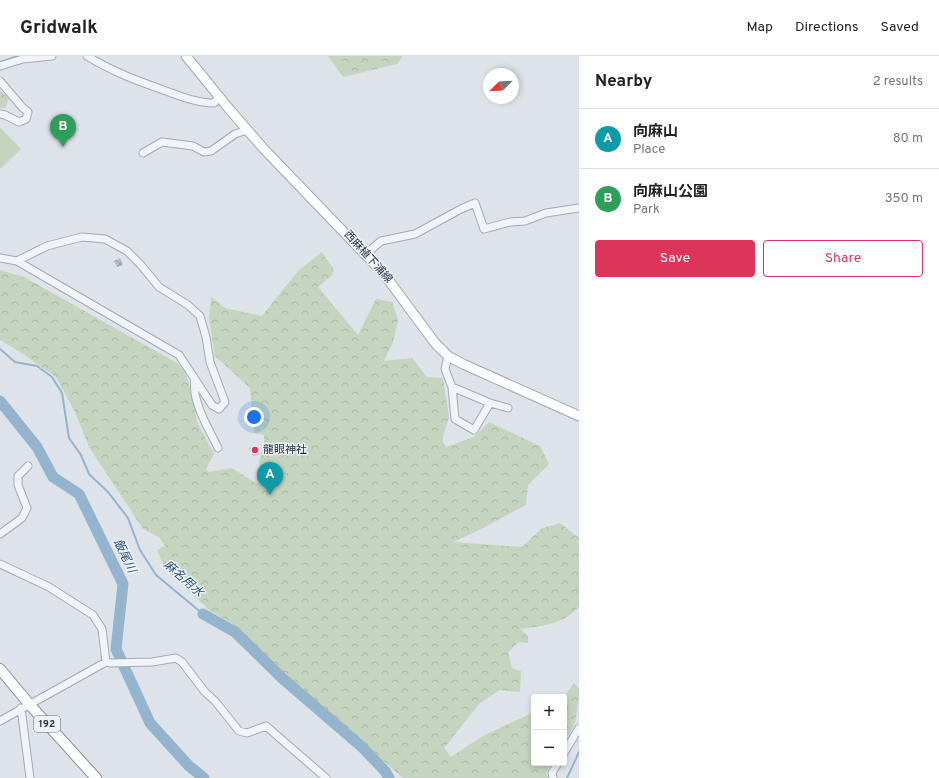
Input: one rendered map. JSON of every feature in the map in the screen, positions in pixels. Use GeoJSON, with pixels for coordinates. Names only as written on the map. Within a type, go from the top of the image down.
{"type":"FeatureCollection","features":[{"type":"Feature","properties":{"kind":"highway","name":"192"},"geometry":{"type":"LineString","coordinates":[[0,669],[25,706],[96,778]]}},
{"type":"Feature","properties":{"kind":"main road","name":"西麻植下浦線"},"geometry":{"type":"LineString","coordinates":[[186,56],[263,148],[366,254],[394,286],[429,336],[448,356],[579,416]]}},
{"type":"Feature","properties":{"kind":"street"},"geometry":{"type":"LineString","coordinates":[[0,66],[23,59],[52,56]]}},
{"type":"Feature","properties":{"kind":"street"},"geometry":{"type":"LineString","coordinates":[[87,56],[104,67],[125,77],[186,98],[214,103],[219,97]]}},
{"type":"Feature","properties":{"kind":"street"},"geometry":{"type":"LineString","coordinates":[[0,81],[28,112],[26,119],[19,122],[6,115],[0,114]]}},
{"type":"Feature","properties":{"kind":"street"},"geometry":{"type":"LineString","coordinates":[[142,153],[162,142],[193,146],[204,152],[211,151],[234,134],[247,130]]}},
{"type":"Feature","properties":{"kind":"street"},"geometry":{"type":"LineString","coordinates":[[366,254],[381,241],[415,234],[475,203],[484,229],[510,222],[525,221],[546,213],[579,208]]}},
{"type":"Feature","properties":{"kind":"street"},"geometry":{"type":"LineString","coordinates":[[0,258],[17,261],[179,355],[212,405],[219,409],[225,402],[210,362],[206,337],[200,316],[188,305],[159,287],[127,251],[105,239],[82,237],[47,246],[17,261]]}},
{"type":"Feature","properties":{"kind":"street"},"geometry":{"type":"LineString","coordinates":[[448,356],[445,369],[452,387],[455,419],[474,430],[490,403]]}},
{"type":"Feature","properties":{"kind":"street"},"geometry":{"type":"LineString","coordinates":[[194,377],[195,394],[204,421],[218,448]]}},
{"type":"Feature","properties":{"kind":"street"},"geometry":{"type":"LineString","coordinates":[[452,387],[490,403],[508,408]]}},
{"type":"Feature","properties":{"kind":"street"},"geometry":{"type":"LineString","coordinates":[[0,534],[22,518],[27,508],[18,485],[18,476],[28,466]]}},
{"type":"Feature","properties":{"kind":"street"},"geometry":{"type":"LineString","coordinates":[[0,564],[49,587],[93,614],[102,629],[108,663]]}},
{"type":"Feature","properties":{"kind":"street"},"geometry":{"type":"LineString","coordinates":[[0,720],[108,663],[149,662],[176,658],[182,662],[205,692],[215,701],[239,731],[247,733],[266,726],[326,778]]}},
{"type":"Feature","properties":{"kind":"street"},"geometry":{"type":"LineString","coordinates":[[25,706],[30,778]]}},
{"type":"Feature","properties":{"kind":"street"},"geometry":{"type":"LineString","coordinates":[[567,749],[579,728]]}},
{"type":"Feature","properties":{"kind":"street"},"geometry":{"type":"LineString","coordinates":[[553,778],[552,773],[556,766]]}},
{"type":"Feature","properties":{"kind":"green space"},"geometry":{"type":"Polygon","coordinates":[[[328,56],[403,56],[397,64],[343,77],[328,56]]]}},
{"type":"Feature","properties":{"kind":"green space"},"geometry":{"type":"Polygon","coordinates":[[[0,90],[9,99],[5,108],[0,108],[0,90]]]}},
{"type":"Feature","properties":{"kind":"green space"},"geometry":{"type":"Polygon","coordinates":[[[0,127],[21,149],[0,169],[0,127]]]}},
{"type":"Feature","properties":{"kind":"green space"},"geometry":{"type":"Polygon","coordinates":[[[322,252],[334,270],[332,275],[318,287],[358,335],[376,299],[392,302],[398,320],[393,342],[384,361],[412,358],[427,377],[443,378],[449,417],[442,440],[446,447],[474,437],[489,422],[540,446],[549,464],[528,485],[526,505],[453,542],[522,547],[541,529],[560,523],[579,538],[579,606],[567,617],[553,623],[521,629],[528,637],[528,643],[519,642],[508,652],[512,668],[521,671],[520,692],[500,690],[480,703],[444,748],[451,757],[481,737],[531,713],[531,766],[550,766],[546,772],[548,778],[403,778],[291,681],[235,626],[208,609],[165,568],[157,550],[165,546],[159,537],[143,529],[89,447],[75,412],[56,377],[0,340],[0,270],[24,277],[177,363],[185,371],[194,402],[197,422],[214,454],[206,469],[209,472],[232,468],[264,488],[259,461],[264,444],[264,435],[254,433],[250,388],[215,356],[209,319],[211,297],[225,308],[262,316],[298,271],[322,252]]]}},
{"type":"Feature","properties":{"kind":"green space"},"geometry":{"type":"Polygon","coordinates":[[[574,683],[579,689],[575,724],[567,737],[567,694],[574,683]]]}},
{"type":"Feature","properties":{"kind":"building"},"geometry":{"type":"Polygon","coordinates":[[[120,258],[123,265],[117,267],[114,261],[120,258]]]}},
{"type":"Feature","properties":{"kind":"building"},"geometry":{"type":"Polygon","coordinates":[[[256,445],[259,454],[253,456],[249,448],[256,445]]]}},
{"type":"Feature","properties":{"kind":"waterway","name":"麻名用水"},"geometry":{"type":"LineString","coordinates":[[0,62],[18,56]]}},
{"type":"Feature","properties":{"kind":"waterway","name":"麻名用水"},"geometry":{"type":"LineString","coordinates":[[0,349],[15,362],[37,366],[52,377],[62,393],[69,438],[81,455],[89,474],[108,492],[128,518],[140,550],[156,575],[203,614]]}},
{"type":"Feature","properties":{"kind":"waterway","name":"飯尾川"},"geometry":{"type":"LineString","coordinates":[[0,401],[37,447],[53,477],[79,494],[123,584],[116,649],[150,723],[189,766],[204,778]]}},
{"type":"Feature","properties":{"kind":"waterway","name":"麻名用水"},"geometry":{"type":"LineString","coordinates":[[203,614],[235,632],[282,678],[362,747],[385,771],[389,778]]}},
{"type":"Feature","properties":{"kind":"waterway"},"geometry":{"type":"LineString","coordinates":[[567,778],[579,752]]}},
{"type":"Feature","properties":{"kind":"place","name":"向麻山公園"},"geometry":{"type":"Point","coordinates":[63,147]}},
{"type":"Feature","properties":{"kind":"place","name":"龍眼神社"},"geometry":{"type":"Point","coordinates":[255,450]}},
{"type":"Feature","properties":{"kind":"place","name":"向麻山"},"geometry":{"type":"Point","coordinates":[270,495]}}]}
